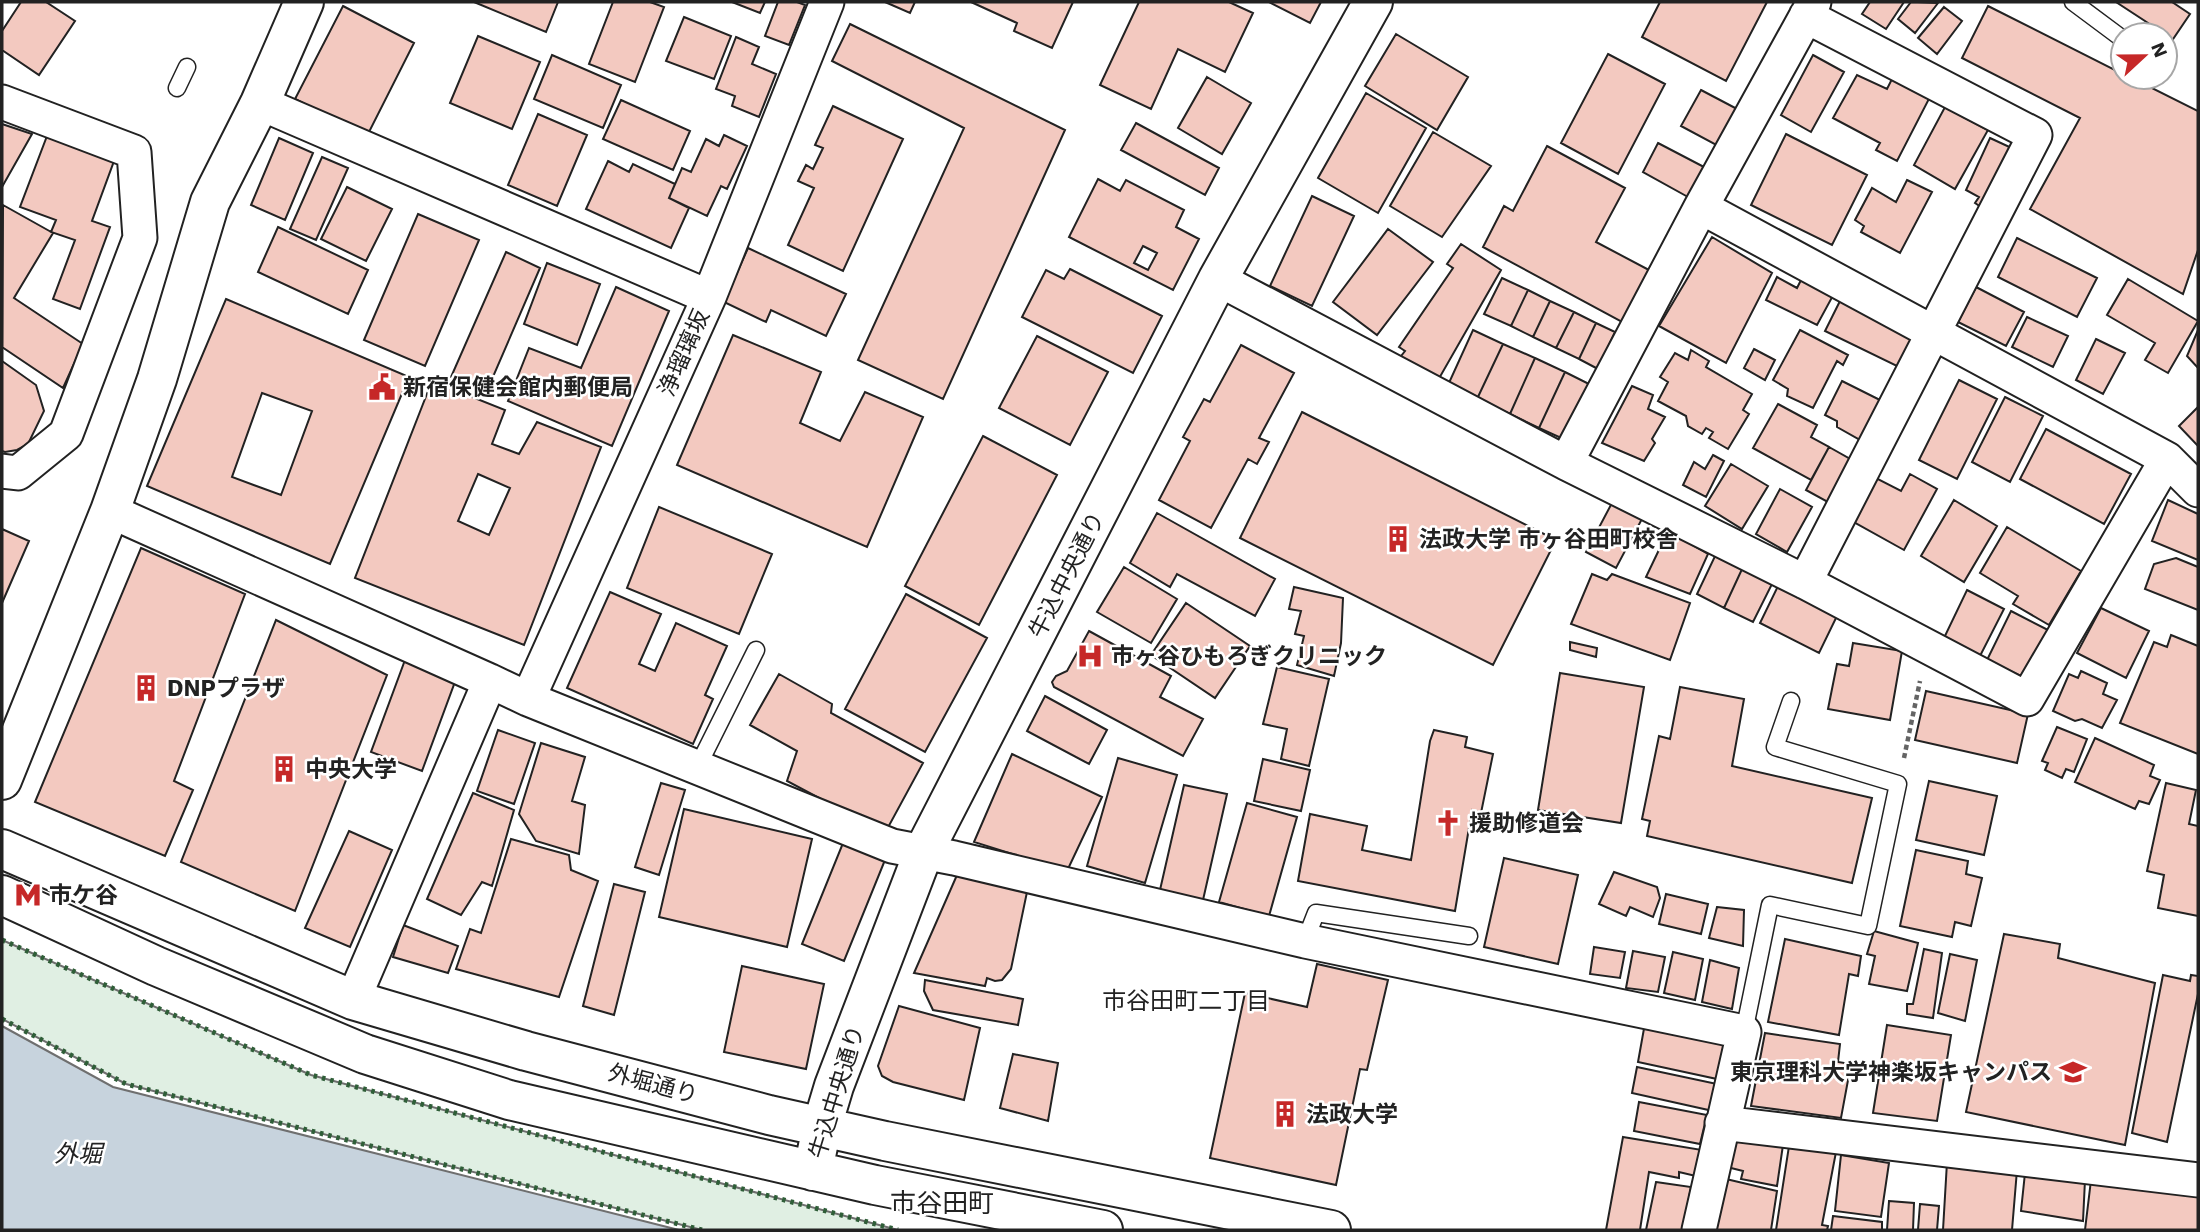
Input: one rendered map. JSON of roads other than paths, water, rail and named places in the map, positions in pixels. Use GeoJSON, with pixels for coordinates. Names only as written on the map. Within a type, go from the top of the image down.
{"type":"FeatureCollection","features":[{"type":"Feature","properties":{"kind":"main road"},"geometry":{"type":"LineString","coordinates":[[2,780],[110,511],[157,379],[210,202],[260,103],[304,2]]}},
{"type":"Feature","properties":{"kind":"main road","name":"牛込中央通り"},"geometry":{"type":"LineString","coordinates":[[813,1171],[834,1086],[924,852],[1218,279],[1373,2]]}},
{"type":"Feature","properties":{"kind":"main road","name":"外堀通り"},"geometry":{"type":"LineString","coordinates":[[2,849],[353,1000],[526,1051],[769,1115],[885,1141],[1331,1230]]}},
{"type":"Feature","properties":{"kind":"main road","name":"外堀通り"},"geometry":{"type":"LineString","coordinates":[[2,895],[156,967],[365,1054],[509,1100],[813,1171],[1103,1230]]}},
{"type":"Feature","properties":{"kind":"street","name":"浄瑠璃坂"},"geometry":{"type":"LineString","coordinates":[[528,699],[709,297],[827,2]]}},
{"type":"Feature","properties":{"kind":"street"},"geometry":{"type":"LineString","coordinates":[[1566,463],[1701,207],[1810,9],[2035,135],[1805,582]]}},
{"type":"Feature","properties":{"kind":"street"},"geometry":{"type":"LineString","coordinates":[[2,102],[134,152],[140,238],[66,434],[19,473],[2,471]]}},
{"type":"Feature","properties":{"kind":"street"},"geometry":{"type":"LineString","coordinates":[[260,103],[709,297]]}},
{"type":"Feature","properties":{"kind":"street"},"geometry":{"type":"LineString","coordinates":[[1701,207],[2167,460],[2198,490]]}},
{"type":"Feature","properties":{"kind":"street"},"geometry":{"type":"LineString","coordinates":[[1218,279],[1566,463],[1805,582],[2027,699],[2167,460]]}},
{"type":"Feature","properties":{"kind":"street"},"geometry":{"type":"LineString","coordinates":[[110,511],[528,699],[892,846],[1305,941],[1744,1032],[1699,1230]]}},
{"type":"Feature","properties":{"kind":"street"},"geometry":{"type":"LineString","coordinates":[[353,1000],[490,681]]}},
{"type":"Feature","properties":{"kind":"street"},"geometry":{"type":"LineString","coordinates":[[1722,1123],[2198,1180]]}},
{"type":"Feature","properties":{"kind":"lane"},"geometry":{"type":"LineString","coordinates":[[2073,2],[2109,29]]}},
{"type":"Feature","properties":{"kind":"lane"},"geometry":{"type":"LineString","coordinates":[[177,88],[187,67]]}},
{"type":"Feature","properties":{"kind":"lane"},"geometry":{"type":"LineString","coordinates":[[697,768],[756,650]]}},
{"type":"Feature","properties":{"kind":"lane"},"geometry":{"type":"LineString","coordinates":[[1744,1032],[1770,905],[1868,926],[1898,784],[1775,747],[1791,701]]}},
{"type":"Feature","properties":{"kind":"lane"},"geometry":{"type":"LineString","coordinates":[[1305,941],[1316,913],[1469,936]]}},
{"type":"Feature","properties":{"kind":"water","name":"外堀"},"geometry":{"type":"Polygon","coordinates":[[[2,1026],[113,1087],[679,1230],[2,1230],[2,1026]]]}},
{"type":"Feature","properties":{"kind":"place","name":"新宿保健会館内郵便局"},"geometry":{"type":"Point","coordinates":[382,387]}},
{"type":"Feature","properties":{"kind":"place","name":"法政大学 市ヶ谷田町校舎"},"geometry":{"type":"Point","coordinates":[1398,539]}},
{"type":"Feature","properties":{"kind":"place","name":"市ヶ谷ひもろぎクリニック"},"geometry":{"type":"Point","coordinates":[1090,656]}},
{"type":"Feature","properties":{"kind":"place","name":"DNPプラザ"},"geometry":{"type":"Point","coordinates":[146,688]}},
{"type":"Feature","properties":{"kind":"place","name":"中央大学"},"geometry":{"type":"Point","coordinates":[284,769]}},
{"type":"Feature","properties":{"kind":"place","name":"援助修道会"},"geometry":{"type":"Point","coordinates":[1448,823]}},
{"type":"Feature","properties":{"kind":"place","name":"市ケ谷"},"geometry":{"type":"Point","coordinates":[28,895]}},
{"type":"Feature","properties":{"kind":"place","name":"東京理科大学神楽坂キャンパス"},"geometry":{"type":"Point","coordinates":[2073,1072]}},
{"type":"Feature","properties":{"kind":"place","name":"法政大学"},"geometry":{"type":"Point","coordinates":[1285,1114]}},
{"type":"Feature","properties":{"kind":"district","name":"市谷田町二丁目"},"geometry":{"type":"Point","coordinates":[1186,1001]}},
{"type":"Feature","properties":{"kind":"district","name":"市谷田町"},"geometry":{"type":"Point","coordinates":[942,1203]}}]}
